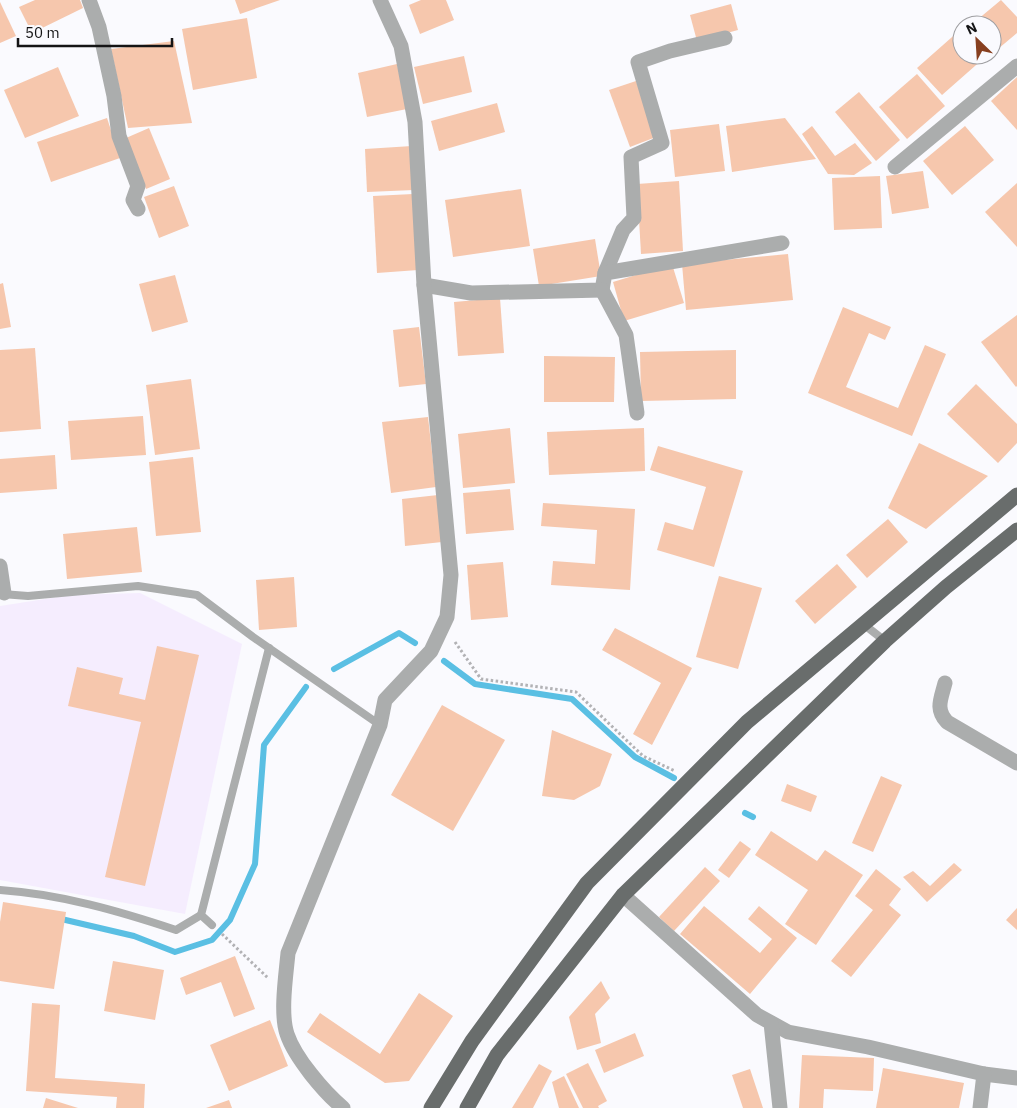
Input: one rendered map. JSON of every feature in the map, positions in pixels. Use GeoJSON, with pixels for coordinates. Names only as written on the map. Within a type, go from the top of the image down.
{"type":"FeatureCollection","features":[{"type":"Feature","properties":{"kind":"main road"},"geometry":{"type":"LineString","coordinates":[[431,1108],[472,1042],[587,882],[748,722],[862,623],[1017,495]]}},
{"type":"Feature","properties":{"kind":"main road"},"geometry":{"type":"LineString","coordinates":[[467,1108],[496,1056],[623,895],[885,641],[946,587],[1017,530]]}},
{"type":"Feature","properties":{"kind":"street"},"geometry":{"type":"LineString","coordinates":[[89,0],[99,27],[110,78],[119,136],[138,186],[133,200],[138,209]]}},
{"type":"Feature","properties":{"kind":"street"},"geometry":{"type":"LineString","coordinates":[[343,1108],[312,1077],[287,1034],[284,992],[288,953],[380,725],[385,700],[431,651],[447,617],[451,574],[424,285],[416,122],[401,46],[380,0]]}},
{"type":"Feature","properties":{"kind":"street"},"geometry":{"type":"LineString","coordinates":[[637,413],[626,335],[602,290],[605,273],[623,230],[634,218],[631,157],[662,143],[638,62],[670,51],[725,38]]}},
{"type":"Feature","properties":{"kind":"street"},"geometry":{"type":"LineString","coordinates":[[895,167],[1017,66]]}},
{"type":"Feature","properties":{"kind":"street"},"geometry":{"type":"LineString","coordinates":[[605,273],[782,243]]}},
{"type":"Feature","properties":{"kind":"street"},"geometry":{"type":"LineString","coordinates":[[424,285],[471,293],[602,290]]}},
{"type":"Feature","properties":{"kind":"street"},"geometry":{"type":"LineString","coordinates":[[0,566],[2,594]]}},
{"type":"Feature","properties":{"kind":"street"},"geometry":{"type":"LineString","coordinates":[[945,683],[938,707],[941,715],[947,722],[1017,763]]}},
{"type":"Feature","properties":{"kind":"street"},"geometry":{"type":"LineString","coordinates":[[623,895],[758,1015],[788,1032],[868,1047],[984,1074],[1017,1078]]}},
{"type":"Feature","properties":{"kind":"street"},"geometry":{"type":"LineString","coordinates":[[771,1023],[780,1108]]}},
{"type":"Feature","properties":{"kind":"street"},"geometry":{"type":"LineString","coordinates":[[980,1108],[984,1074]]}},
{"type":"Feature","properties":{"kind":"lane"},"geometry":{"type":"LineString","coordinates":[[2,594],[28,596],[138,586],[197,595],[269,648],[380,725]]}},
{"type":"Feature","properties":{"kind":"lane"},"geometry":{"type":"LineString","coordinates":[[862,623],[885,641]]}},
{"type":"Feature","properties":{"kind":"lane"},"geometry":{"type":"LineString","coordinates":[[0,890],[24,892],[119,911],[176,930],[201,915],[269,648]]}},
{"type":"Feature","properties":{"kind":"lane"},"geometry":{"type":"LineString","coordinates":[[201,915],[212,925]]}},
{"type":"Feature","properties":{"kind":"path"},"geometry":{"type":"LineString","coordinates":[[443,625],[481,678],[576,692],[643,756],[691,778]]}},
{"type":"Feature","properties":{"kind":"path"},"geometry":{"type":"LineString","coordinates":[[230,942],[284,992]]}},
{"type":"Feature","properties":{"kind":"shaded area"},"geometry":{"type":"Polygon","coordinates":[[[140,593],[242,644],[185,914],[0,880],[0,606],[71,595],[140,593]]]}},
{"type":"Feature","properties":{"kind":"building"},"geometry":{"type":"Polygon","coordinates":[[[35,0],[80,0],[83,8],[32,33],[19,7],[35,0]]]}},
{"type":"Feature","properties":{"kind":"building"},"geometry":{"type":"Polygon","coordinates":[[[235,0],[280,0],[240,14],[235,0]]]}},
{"type":"Feature","properties":{"kind":"building"},"geometry":{"type":"Polygon","coordinates":[[[421,0],[446,0],[454,20],[420,34],[409,5],[421,0]]]}},
{"type":"Feature","properties":{"kind":"building"},"geometry":{"type":"Polygon","coordinates":[[[1001,0],[1017,17],[1017,33],[1002,46],[1002,15],[983,15],[1001,0]]]}},
{"type":"Feature","properties":{"kind":"building"},"geometry":{"type":"Polygon","coordinates":[[[0,2],[16,36],[0,43],[0,2]]]}},
{"type":"Feature","properties":{"kind":"building"},"geometry":{"type":"Polygon","coordinates":[[[731,4],[738,30],[697,41],[690,15],[731,4]]]}},
{"type":"Feature","properties":{"kind":"building"},"geometry":{"type":"Polygon","coordinates":[[[247,18],[257,78],[193,90],[182,29],[247,18]]]}},
{"type":"Feature","properties":{"kind":"building"},"geometry":{"type":"Polygon","coordinates":[[[952,37],[952,65],[976,65],[942,95],[917,68],[952,37]]]}},
{"type":"Feature","properties":{"kind":"building"},"geometry":{"type":"Polygon","coordinates":[[[174,41],[192,123],[128,128],[111,49],[174,41]]]}},
{"type":"Feature","properties":{"kind":"building"},"geometry":{"type":"Polygon","coordinates":[[[464,56],[472,92],[423,104],[414,67],[464,56]]]}},
{"type":"Feature","properties":{"kind":"building"},"geometry":{"type":"Polygon","coordinates":[[[397,64],[407,109],[367,117],[358,73],[397,64]]]}},
{"type":"Feature","properties":{"kind":"building"},"geometry":{"type":"Polygon","coordinates":[[[58,67],[79,116],[25,138],[4,90],[58,67]]]}},
{"type":"Feature","properties":{"kind":"building"},"geometry":{"type":"Polygon","coordinates":[[[917,74],[945,106],[907,139],[879,107],[917,74]]]}},
{"type":"Feature","properties":{"kind":"building"},"geometry":{"type":"Polygon","coordinates":[[[1017,77],[1017,130],[991,101],[1017,77]]]}},
{"type":"Feature","properties":{"kind":"building"},"geometry":{"type":"Polygon","coordinates":[[[636,81],[656,137],[630,147],[609,90],[636,81]]]}},
{"type":"Feature","properties":{"kind":"building"},"geometry":{"type":"Polygon","coordinates":[[[859,92],[900,140],[876,161],[835,112],[859,92]]]}},
{"type":"Feature","properties":{"kind":"building"},"geometry":{"type":"Polygon","coordinates":[[[497,103],[505,132],[439,151],[431,121],[497,103]]]}},
{"type":"Feature","properties":{"kind":"building"},"geometry":{"type":"Polygon","coordinates":[[[107,118],[120,158],[51,182],[37,142],[107,118]]]}},
{"type":"Feature","properties":{"kind":"building"},"geometry":{"type":"Polygon","coordinates":[[[785,118],[816,159],[732,172],[726,126],[785,118]]]}},
{"type":"Feature","properties":{"kind":"building"},"geometry":{"type":"Polygon","coordinates":[[[719,124],[725,171],[675,177],[670,130],[719,124]]]}},
{"type":"Feature","properties":{"kind":"building"},"geometry":{"type":"Polygon","coordinates":[[[812,126],[835,156],[855,143],[872,163],[854,175],[828,174],[802,134],[812,126]]]}},
{"type":"Feature","properties":{"kind":"building"},"geometry":{"type":"Polygon","coordinates":[[[965,126],[994,160],[952,195],[923,161],[965,126]]]}},
{"type":"Feature","properties":{"kind":"building"},"geometry":{"type":"Polygon","coordinates":[[[149,128],[170,179],[146,189],[126,138],[149,128]]]}},
{"type":"Feature","properties":{"kind":"building"},"geometry":{"type":"Polygon","coordinates":[[[412,146],[414,190],[367,192],[365,149],[412,146]]]}},
{"type":"Feature","properties":{"kind":"building"},"geometry":{"type":"Polygon","coordinates":[[[923,171],[929,208],[892,214],[886,176],[923,171]]]}},
{"type":"Feature","properties":{"kind":"building"},"geometry":{"type":"Polygon","coordinates":[[[880,176],[882,228],[834,230],[832,178],[880,176]]]}},
{"type":"Feature","properties":{"kind":"building"},"geometry":{"type":"Polygon","coordinates":[[[679,181],[683,251],[641,254],[637,184],[679,181]]]}},
{"type":"Feature","properties":{"kind":"building"},"geometry":{"type":"Polygon","coordinates":[[[1017,183],[1017,247],[985,212],[1017,183]]]}},
{"type":"Feature","properties":{"kind":"building"},"geometry":{"type":"Polygon","coordinates":[[[174,186],[189,226],[159,238],[144,197],[174,186]]]}},
{"type":"Feature","properties":{"kind":"building"},"geometry":{"type":"Polygon","coordinates":[[[521,189],[530,246],[453,257],[445,200],[521,189]]]}},
{"type":"Feature","properties":{"kind":"building"},"geometry":{"type":"Polygon","coordinates":[[[413,194],[418,270],[377,273],[373,196],[413,194]]]}},
{"type":"Feature","properties":{"kind":"building"},"geometry":{"type":"Polygon","coordinates":[[[595,239],[601,276],[539,286],[533,249],[595,239]]]}},
{"type":"Feature","properties":{"kind":"building"},"geometry":{"type":"Polygon","coordinates":[[[788,254],[793,300],[686,310],[682,264],[788,254]]]}},
{"type":"Feature","properties":{"kind":"building"},"geometry":{"type":"Polygon","coordinates":[[[672,264],[684,303],[624,321],[613,282],[672,264]]]}},
{"type":"Feature","properties":{"kind":"building"},"geometry":{"type":"Polygon","coordinates":[[[175,275],[188,322],[152,332],[139,284],[175,275]]]}},
{"type":"Feature","properties":{"kind":"building"},"geometry":{"type":"Polygon","coordinates":[[[3,283],[11,327],[0,329],[0,284],[3,283]]]}},
{"type":"Feature","properties":{"kind":"building"},"geometry":{"type":"Polygon","coordinates":[[[500,298],[504,353],[458,356],[454,302],[500,298]]]}},
{"type":"Feature","properties":{"kind":"building"},"geometry":{"type":"Polygon","coordinates":[[[843,307],[891,327],[885,340],[869,333],[846,387],[898,408],[925,345],[946,354],[912,436],[808,393],[843,307]]]}},
{"type":"Feature","properties":{"kind":"building"},"geometry":{"type":"Polygon","coordinates":[[[1017,315],[1017,386],[1016,387],[981,342],[1017,315]]]}},
{"type":"Feature","properties":{"kind":"building"},"geometry":{"type":"Polygon","coordinates":[[[419,327],[426,384],[399,387],[393,330],[419,327]]]}},
{"type":"Feature","properties":{"kind":"building"},"geometry":{"type":"Polygon","coordinates":[[[35,348],[41,429],[0,432],[0,350],[35,348]]]}},
{"type":"Feature","properties":{"kind":"building"},"geometry":{"type":"Polygon","coordinates":[[[736,350],[736,399],[641,401],[640,352],[736,350]]]}},
{"type":"Feature","properties":{"kind":"building"},"geometry":{"type":"Polygon","coordinates":[[[544,356],[615,357],[614,402],[544,402],[544,356]]]}},
{"type":"Feature","properties":{"kind":"building"},"geometry":{"type":"Polygon","coordinates":[[[191,379],[200,449],[155,455],[146,385],[191,379]]]}},
{"type":"Feature","properties":{"kind":"building"},"geometry":{"type":"Polygon","coordinates":[[[976,384],[1017,424],[1017,443],[998,463],[947,414],[976,384]]]}},
{"type":"Feature","properties":{"kind":"building"},"geometry":{"type":"Polygon","coordinates":[[[143,416],[146,455],[71,460],[68,421],[143,416]]]}},
{"type":"Feature","properties":{"kind":"building"},"geometry":{"type":"Polygon","coordinates":[[[428,417],[436,487],[391,493],[382,422],[428,417]]]}},
{"type":"Feature","properties":{"kind":"building"},"geometry":{"type":"Polygon","coordinates":[[[510,428],[515,483],[463,488],[458,434],[510,428]]]}},
{"type":"Feature","properties":{"kind":"building"},"geometry":{"type":"Polygon","coordinates":[[[644,428],[645,471],[549,475],[547,432],[644,428]]]}},
{"type":"Feature","properties":{"kind":"building"},"geometry":{"type":"Polygon","coordinates":[[[919,443],[988,476],[926,529],[888,508],[919,443]]]}},
{"type":"Feature","properties":{"kind":"building"},"geometry":{"type":"Polygon","coordinates":[[[658,446],[743,471],[714,567],[657,550],[665,522],[693,530],[706,487],[650,470],[658,446]]]}},
{"type":"Feature","properties":{"kind":"building"},"geometry":{"type":"Polygon","coordinates":[[[55,455],[57,489],[0,493],[0,459],[55,455]]]}},
{"type":"Feature","properties":{"kind":"building"},"geometry":{"type":"Polygon","coordinates":[[[193,457],[201,532],[156,536],[149,462],[193,457]]]}},
{"type":"Feature","properties":{"kind":"building"},"geometry":{"type":"Polygon","coordinates":[[[510,489],[514,530],[466,534],[463,493],[510,489]]]}},
{"type":"Feature","properties":{"kind":"building"},"geometry":{"type":"Polygon","coordinates":[[[438,495],[442,542],[405,546],[402,499],[438,495]]]}},
{"type":"Feature","properties":{"kind":"building"},"geometry":{"type":"Polygon","coordinates":[[[543,503],[635,509],[630,590],[551,585],[553,561],[595,564],[597,530],[541,526],[543,503]]]}},
{"type":"Feature","properties":{"kind":"building"},"geometry":{"type":"Polygon","coordinates":[[[888,519],[908,542],[867,578],[846,555],[888,519]]]}},
{"type":"Feature","properties":{"kind":"building"},"geometry":{"type":"Polygon","coordinates":[[[137,527],[142,572],[67,579],[63,534],[137,527]]]}},
{"type":"Feature","properties":{"kind":"building"},"geometry":{"type":"Polygon","coordinates":[[[503,562],[508,617],[471,620],[467,565],[503,562]]]}},
{"type":"Feature","properties":{"kind":"building"},"geometry":{"type":"Polygon","coordinates":[[[837,564],[857,587],[815,624],[795,601],[837,564]]]}},
{"type":"Feature","properties":{"kind":"building"},"geometry":{"type":"Polygon","coordinates":[[[719,576],[762,588],[738,669],[696,657],[719,576]]]}},
{"type":"Feature","properties":{"kind":"building"},"geometry":{"type":"Polygon","coordinates":[[[294,577],[297,627],[259,630],[256,580],[294,577]]]}},
{"type":"Feature","properties":{"kind":"building"},"geometry":{"type":"Polygon","coordinates":[[[615,628],[692,668],[652,745],[633,734],[661,683],[602,650],[615,628]]]}},
{"type":"Feature","properties":{"kind":"building"},"geometry":{"type":"Polygon","coordinates":[[[157,646],[199,655],[145,886],[105,877],[141,722],[68,706],[77,667],[123,678],[119,694],[145,700],[157,646]]]}},
{"type":"Feature","properties":{"kind":"building"},"geometry":{"type":"Polygon","coordinates":[[[442,705],[505,740],[453,831],[391,795],[442,705]]]}},
{"type":"Feature","properties":{"kind":"building"},"geometry":{"type":"Polygon","coordinates":[[[552,730],[612,754],[600,786],[574,800],[542,796],[552,730]]]}},
{"type":"Feature","properties":{"kind":"building"},"geometry":{"type":"Polygon","coordinates":[[[881,776],[902,785],[873,852],[852,843],[881,776]]]}},
{"type":"Feature","properties":{"kind":"building"},"geometry":{"type":"Polygon","coordinates":[[[787,784],[817,796],[811,812],[781,801],[787,784]]]}},
{"type":"Feature","properties":{"kind":"building"},"geometry":{"type":"Polygon","coordinates":[[[771,831],[817,861],[825,850],[863,875],[816,945],[785,924],[808,890],[755,855],[771,831]]]}},
{"type":"Feature","properties":{"kind":"building"},"geometry":{"type":"Polygon","coordinates":[[[740,841],[751,849],[729,878],[718,870],[740,841]]]}},
{"type":"Feature","properties":{"kind":"building"},"geometry":{"type":"Polygon","coordinates":[[[954,863],[962,870],[927,902],[903,877],[913,871],[930,886],[954,863]]]}},
{"type":"Feature","properties":{"kind":"building"},"geometry":{"type":"Polygon","coordinates":[[[705,867],[720,881],[674,931],[659,917],[705,867]]]}},
{"type":"Feature","properties":{"kind":"building"},"geometry":{"type":"Polygon","coordinates":[[[876,869],[901,889],[889,905],[901,915],[851,977],[831,961],[873,910],[855,896],[876,869]]]}},
{"type":"Feature","properties":{"kind":"building"},"geometry":{"type":"Polygon","coordinates":[[[3,902],[66,912],[54,989],[0,981],[0,922],[3,902]]]}},
{"type":"Feature","properties":{"kind":"building"},"geometry":{"type":"Polygon","coordinates":[[[704,906],[760,953],[772,939],[748,919],[759,906],[797,938],[750,994],[680,934],[704,906]]]}},
{"type":"Feature","properties":{"kind":"building"},"geometry":{"type":"Polygon","coordinates":[[[1017,908],[1017,930],[1006,920],[1017,908]]]}},
{"type":"Feature","properties":{"kind":"building"},"geometry":{"type":"Polygon","coordinates":[[[235,956],[255,1009],[234,1017],[221,982],[186,995],[180,978],[235,956]]]}},
{"type":"Feature","properties":{"kind":"building"},"geometry":{"type":"Polygon","coordinates":[[[113,961],[164,970],[155,1020],[104,1011],[113,961]]]}},
{"type":"Feature","properties":{"kind":"building"},"geometry":{"type":"Polygon","coordinates":[[[601,981],[610,998],[595,1014],[601,1043],[577,1050],[569,1017],[601,981]]]}},
{"type":"Feature","properties":{"kind":"building"},"geometry":{"type":"Polygon","coordinates":[[[419,993],[453,1016],[409,1081],[385,1083],[307,1032],[320,1013],[380,1054],[419,993]]]}},
{"type":"Feature","properties":{"kind":"building"},"geometry":{"type":"Polygon","coordinates":[[[32,1003],[60,1005],[55,1078],[145,1084],[144,1108],[116,1108],[117,1097],[26,1091],[32,1003]]]}},
{"type":"Feature","properties":{"kind":"building"},"geometry":{"type":"Polygon","coordinates":[[[270,1020],[288,1066],[229,1091],[210,1045],[270,1020]]]}},
{"type":"Feature","properties":{"kind":"building"},"geometry":{"type":"Polygon","coordinates":[[[635,1033],[644,1056],[604,1073],[595,1050],[635,1033]]]}},
{"type":"Feature","properties":{"kind":"building"},"geometry":{"type":"Polygon","coordinates":[[[802,1055],[874,1058],[873,1091],[824,1089],[823,1108],[799,1108],[802,1055]]]}},
{"type":"Feature","properties":{"kind":"building"},"geometry":{"type":"Polygon","coordinates":[[[588,1063],[607,1101],[598,1106],[599,1108],[583,1108],[566,1074],[588,1063]]]}},
{"type":"Feature","properties":{"kind":"building"},"geometry":{"type":"Polygon","coordinates":[[[539,1064],[552,1071],[533,1108],[512,1108],[539,1064]]]}},
{"type":"Feature","properties":{"kind":"building"},"geometry":{"type":"Polygon","coordinates":[[[883,1068],[964,1083],[959,1108],[876,1108],[883,1068]]]}},
{"type":"Feature","properties":{"kind":"building"},"geometry":{"type":"Polygon","coordinates":[[[750,1069],[763,1108],[743,1108],[732,1075],[750,1069]]]}},
{"type":"Feature","properties":{"kind":"building"},"geometry":{"type":"Polygon","coordinates":[[[564,1076],[579,1108],[559,1108],[552,1082],[564,1076]]]}},
{"type":"Feature","properties":{"kind":"building"},"geometry":{"type":"Polygon","coordinates":[[[46,1098],[78,1108],[43,1108],[46,1098]]]}},
{"type":"Feature","properties":{"kind":"building"},"geometry":{"type":"Polygon","coordinates":[[[229,1100],[232,1108],[206,1108],[229,1100]]]}},
{"type":"Feature","properties":{"kind":"waterway"},"geometry":{"type":"LineString","coordinates":[[334,669],[399,633],[415,643]]}},
{"type":"Feature","properties":{"kind":"waterway"},"geometry":{"type":"LineString","coordinates":[[444,661],[475,684],[572,699],[635,757],[674,778]]}},
{"type":"Feature","properties":{"kind":"waterway"},"geometry":{"type":"LineString","coordinates":[[57,918],[134,936],[175,952],[212,940],[230,920],[255,864],[264,745],[306,687]]}},
{"type":"Feature","properties":{"kind":"waterway"},"geometry":{"type":"LineString","coordinates":[[745,813],[753,817]]}}]}
